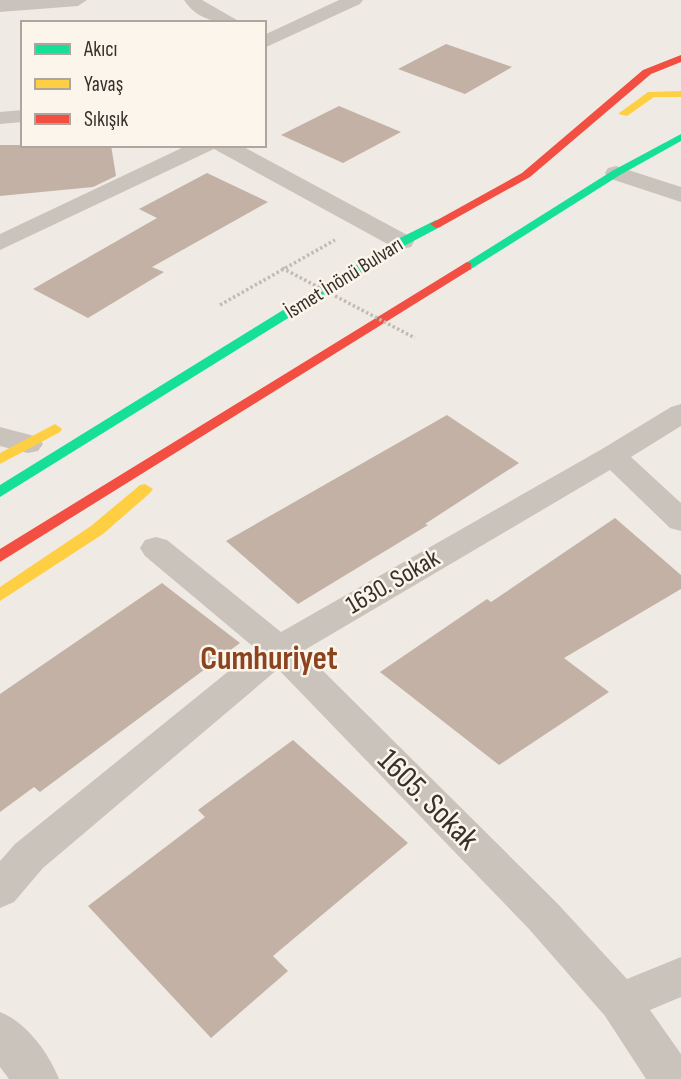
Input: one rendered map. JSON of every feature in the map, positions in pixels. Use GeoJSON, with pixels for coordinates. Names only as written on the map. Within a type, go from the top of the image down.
{"type":"FeatureCollection","features":[{"type":"Feature","properties":{"kind":"main road","name":"İsmet İnönü Bulvarı"},"geometry":{"type":"LineString","coordinates":[[0,492],[402,242],[526,175],[647,72],[681,58]]}},
{"type":"Feature","properties":{"kind":"main road"},"geometry":{"type":"LineString","coordinates":[[526,175],[593,137],[646,96],[660,92],[681,94]]}},
{"type":"Feature","properties":{"kind":"main road"},"geometry":{"type":"LineString","coordinates":[[575,199],[608,168],[681,122]]}},
{"type":"Feature","properties":{"kind":"main road"},"geometry":{"type":"LineString","coordinates":[[0,556],[616,173],[681,137]]}},
{"type":"Feature","properties":{"kind":"main road"},"geometry":{"type":"LineString","coordinates":[[128,394],[205,365]]}},
{"type":"Feature","properties":{"kind":"main road"},"geometry":{"type":"LineString","coordinates":[[0,595],[97,530],[240,408]]}},
{"type":"Feature","properties":{"kind":"main road"},"geometry":{"type":"LineString","coordinates":[[0,459],[65,424]]}},
{"type":"Feature","properties":{"kind":"street"},"geometry":{"type":"LineString","coordinates":[[0,6],[78,0]]}},
{"type":"Feature","properties":{"kind":"street"},"geometry":{"type":"LineString","coordinates":[[193,0],[199,8],[228,21]]}},
{"type":"Feature","properties":{"kind":"street"},"geometry":{"type":"LineString","coordinates":[[267,39],[354,0]]}},
{"type":"Feature","properties":{"kind":"street"},"geometry":{"type":"LineString","coordinates":[[0,118],[21,116]]}},
{"type":"Feature","properties":{"kind":"street"},"geometry":{"type":"LineString","coordinates":[[0,243],[202,147]]}},
{"type":"Feature","properties":{"kind":"street"},"geometry":{"type":"LineString","coordinates":[[227,147],[402,242]]}},
{"type":"Feature","properties":{"kind":"street"},"geometry":{"type":"LineString","coordinates":[[616,173],[681,195]]}},
{"type":"Feature","properties":{"kind":"street","name":"1630. Sokak"},"geometry":{"type":"LineString","coordinates":[[0,890],[29,856],[279,649],[612,456],[681,413]]}},
{"type":"Feature","properties":{"kind":"street"},"geometry":{"type":"LineString","coordinates":[[0,436],[28,444]]}},
{"type":"Feature","properties":{"kind":"street"},"geometry":{"type":"LineString","coordinates":[[612,456],[681,520]]}},
{"type":"Feature","properties":{"kind":"street","name":"1605. Sokak"},"geometry":{"type":"LineString","coordinates":[[156,548],[279,649],[533,906],[620,1002],[672,1079]]}},
{"type":"Feature","properties":{"kind":"street"},"geometry":{"type":"LineString","coordinates":[[620,1002],[681,977]]}},
{"type":"Feature","properties":{"kind":"street"},"geometry":{"type":"LineString","coordinates":[[0,1033],[37,1079]]}},
{"type":"Feature","properties":{"kind":"path"},"geometry":{"type":"LineString","coordinates":[[220,305],[337,239]]}},
{"type":"Feature","properties":{"kind":"path"},"geometry":{"type":"LineString","coordinates":[[282,268],[415,338]]}},
{"type":"Feature","properties":{"kind":"building"},"geometry":{"type":"Polygon","coordinates":[[[446,44],[512,67],[465,94],[398,69],[446,44]]]}},
{"type":"Feature","properties":{"kind":"building"},"geometry":{"type":"Polygon","coordinates":[[[339,106],[401,132],[343,163],[281,135],[339,106]]]}},
{"type":"Feature","properties":{"kind":"building"},"geometry":{"type":"Polygon","coordinates":[[[0,145],[111,147],[116,176],[93,187],[0,196],[0,145]]]}},
{"type":"Feature","properties":{"kind":"building"},"geometry":{"type":"Polygon","coordinates":[[[207,173],[268,202],[152,267],[164,272],[88,318],[33,289],[157,218],[139,209],[207,173]]]}},
{"type":"Feature","properties":{"kind":"building"},"geometry":{"type":"Polygon","coordinates":[[[447,415],[519,463],[425,524],[428,525],[298,604],[226,541],[447,415]]]}},
{"type":"Feature","properties":{"kind":"building"},"geometry":{"type":"Polygon","coordinates":[[[615,518],[681,575],[681,589],[564,658],[609,692],[499,765],[380,672],[487,599],[491,602],[615,518]]]}},
{"type":"Feature","properties":{"kind":"building"},"geometry":{"type":"Polygon","coordinates":[[[162,583],[240,643],[40,792],[34,787],[0,812],[0,694],[162,583]]]}},
{"type":"Feature","properties":{"kind":"building"},"geometry":{"type":"Polygon","coordinates":[[[293,740],[408,843],[273,956],[288,971],[211,1038],[88,906],[205,817],[198,810],[293,740]]]}},
{"type":"Feature","properties":{"kind":"traffic: fast"},"geometry":{"type":"LineString","coordinates":[[467,266],[616,173],[681,137]]}},
{"type":"Feature","properties":{"kind":"traffic: fast"},"geometry":{"type":"LineString","coordinates":[[0,492],[402,242],[436,224]]}},
{"type":"Feature","properties":{"kind":"traffic: slow"},"geometry":{"type":"LineString","coordinates":[[623,114],[652,94],[681,94]]}},
{"type":"Feature","properties":{"kind":"traffic: slow"},"geometry":{"type":"LineString","coordinates":[[0,459],[55,429]]}},
{"type":"Feature","properties":{"kind":"traffic: slow"},"geometry":{"type":"LineString","coordinates":[[0,595],[97,530],[145,489]]}},
{"type":"Feature","properties":{"kind":"traffic: jam"},"geometry":{"type":"LineString","coordinates":[[436,224],[526,175],[647,72],[681,58]]}},
{"type":"Feature","properties":{"kind":"traffic: jam"},"geometry":{"type":"LineString","coordinates":[[0,556],[467,266]]}},
{"type":"Feature","properties":{"kind":"district","name":"Cumhuriyet"},"geometry":{"type":"Point","coordinates":[269,659]}}]}
